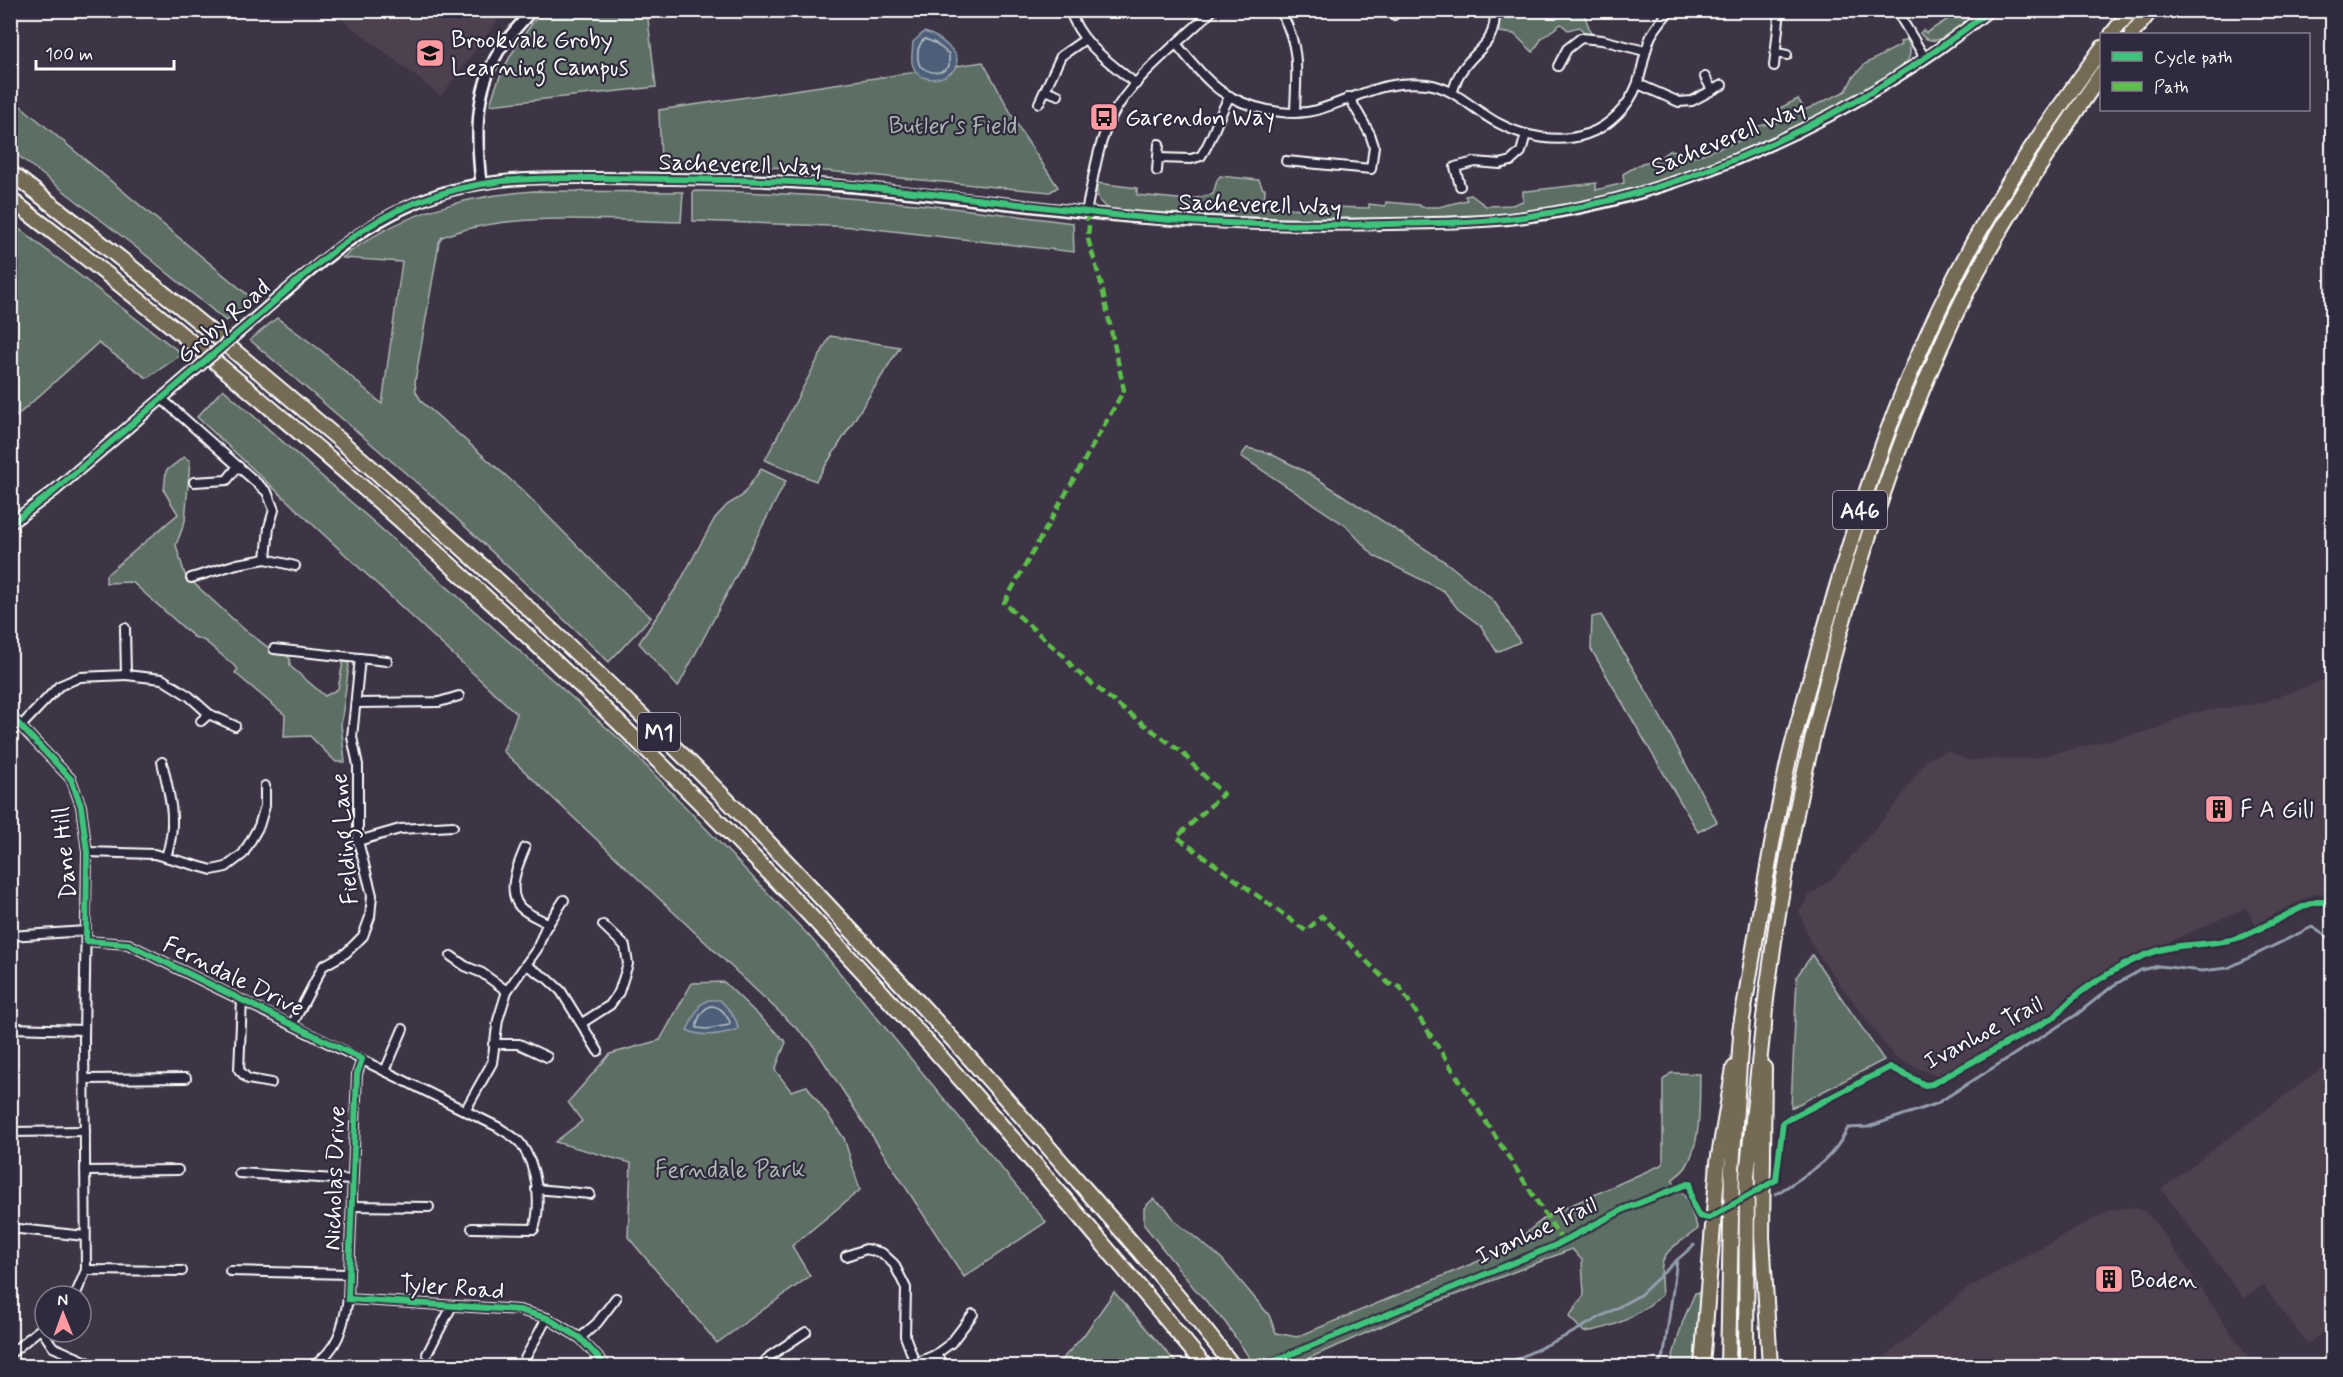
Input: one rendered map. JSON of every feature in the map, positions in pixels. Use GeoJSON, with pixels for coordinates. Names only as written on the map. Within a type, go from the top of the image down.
{"type":"FeatureCollection","features":[{"type":"Feature","properties":{"kind":"highway"},"geometry":{"type":"LineString","coordinates":[[2113,33],[2131,10]]}},
{"type":"Feature","properties":{"kind":"highway"},"geometry":{"type":"LineString","coordinates":[[2133,33],[2151,10]]}},
{"type":"Feature","properties":{"kind":"highway","name":"A46"},"geometry":{"type":"LineString","coordinates":[[1742,1020],[1759,912],[1790,758],[1843,566],[1888,431],[1917,357],[1954,279],[2032,145],[2100,51]]}},
{"type":"Feature","properties":{"kind":"highway","name":"A46"},"geometry":{"type":"LineString","coordinates":[[1764,1017],[1778,912],[1810,747],[1843,620],[1902,439],[1941,346],[1976,274],[2047,153],[2100,76]]}},
{"type":"Feature","properties":{"kind":"highway","name":"M1"},"geometry":{"type":"LineString","coordinates":[[10,172],[193,317],[363,460],[479,562],[662,735],[785,859],[987,1076],[1185,1303],[1233,1366]]}},
{"type":"Feature","properties":{"kind":"highway","name":"M1"},"geometry":{"type":"LineString","coordinates":[[10,199],[185,339],[375,497],[531,639],[681,784],[804,909],[971,1090],[1205,1366]]}},
{"type":"Feature","properties":{"kind":"highway"},"geometry":{"type":"LineString","coordinates":[[1746,1366],[1748,1176],[1764,1017]]}},
{"type":"Feature","properties":{"kind":"highway"},"geometry":{"type":"LineString","coordinates":[[1764,1017],[1762,1236],[1770,1366]]}},
{"type":"Feature","properties":{"kind":"highway"},"geometry":{"type":"LineString","coordinates":[[1702,1366],[1718,1162],[1742,1020]]}},
{"type":"Feature","properties":{"kind":"highway"},"geometry":{"type":"LineString","coordinates":[[1728,1366],[1732,1169],[1742,1020]]}},
{"type":"Feature","properties":{"kind":"street"},"geometry":{"type":"LineString","coordinates":[[481,183],[476,134],[484,84],[499,51],[532,10]]}},
{"type":"Feature","properties":{"kind":"street"},"geometry":{"type":"LineString","coordinates":[[1071,10],[1084,40],[1136,84]]}},
{"type":"Feature","properties":{"kind":"street"},"geometry":{"type":"LineString","coordinates":[[1086,212],[1104,138],[1112,117],[1136,84],[1213,10]]}},
{"type":"Feature","properties":{"kind":"street"},"geometry":{"type":"LineString","coordinates":[[1452,92],[1460,74],[1485,47],[1492,34],[1495,10]]}},
{"type":"Feature","properties":{"kind":"street"},"geometry":{"type":"LineString","coordinates":[[1177,45],[1220,91],[1253,105],[1294,112],[1316,110],[1389,84],[1429,85],[1452,92],[1497,123],[1526,134],[1560,139],[1587,134],[1618,114],[1638,84],[1645,51],[1657,27],[1670,10]]}},
{"type":"Feature","properties":{"kind":"street"},"geometry":{"type":"LineString","coordinates":[[1774,66],[1780,10]]}},
{"type":"Feature","properties":{"kind":"street"},"geometry":{"type":"LineString","coordinates":[[1896,10],[1925,58]]}},
{"type":"Feature","properties":{"kind":"street","name":"Sacheverell Way"},"geometry":{"type":"LineString","coordinates":[[481,183],[532,177],[797,183],[884,189],[1175,220],[1300,225],[1453,223],[1521,217],[1594,204],[1645,190],[1748,153],[1842,109],[1925,58],[1990,10]]}},
{"type":"Feature","properties":{"kind":"street"},"geometry":{"type":"LineString","coordinates":[[1283,16],[1294,39],[1296,56],[1294,112]]}},
{"type":"Feature","properties":{"kind":"street"},"geometry":{"type":"LineString","coordinates":[[1294,39],[1304,38]]}},
{"type":"Feature","properties":{"kind":"street"},"geometry":{"type":"LineString","coordinates":[[1558,66],[1567,49],[1581,38],[1602,40],[1645,51]]}},
{"type":"Feature","properties":{"kind":"street"},"geometry":{"type":"LineString","coordinates":[[1039,103],[1061,57],[1084,40]]}},
{"type":"Feature","properties":{"kind":"street"},"geometry":{"type":"LineString","coordinates":[[1776,53],[1787,55]]}},
{"type":"Feature","properties":{"kind":"street"},"geometry":{"type":"LineString","coordinates":[[1706,78],[1712,90]]}},
{"type":"Feature","properties":{"kind":"street"},"geometry":{"type":"LineString","coordinates":[[1638,84],[1679,102],[1692,101],[1722,85]]}},
{"type":"Feature","properties":{"kind":"street"},"geometry":{"type":"LineString","coordinates":[[1045,90],[1058,95]]}},
{"type":"Feature","properties":{"kind":"street"},"geometry":{"type":"LineString","coordinates":[[1158,158],[1191,159],[1201,156],[1211,141],[1221,110],[1230,96]]}},
{"type":"Feature","properties":{"kind":"street"},"geometry":{"type":"LineString","coordinates":[[1286,162],[1371,168],[1374,146],[1370,134],[1349,98]]}},
{"type":"Feature","properties":{"kind":"street"},"geometry":{"type":"LineString","coordinates":[[1460,186],[1455,166],[1475,162],[1500,164],[1511,161],[1521,152],[1526,134]]}},
{"type":"Feature","properties":{"kind":"street"},"geometry":{"type":"LineString","coordinates":[[1157,171],[1159,144]]}},
{"type":"Feature","properties":{"kind":"street","name":"Groby Road"},"geometry":{"type":"LineString","coordinates":[[10,524],[54,491],[309,270],[361,231],[411,204],[450,190],[481,183]]}},
{"type":"Feature","properties":{"kind":"street"},"geometry":{"type":"LineString","coordinates":[[162,399],[267,492],[274,510],[269,527],[267,559]]}},
{"type":"Feature","properties":{"kind":"street"},"geometry":{"type":"LineString","coordinates":[[194,482],[227,480],[238,466]]}},
{"type":"Feature","properties":{"kind":"street"},"geometry":{"type":"LineString","coordinates":[[191,578],[237,564],[267,559],[295,566]]}},
{"type":"Feature","properties":{"kind":"street"},"geometry":{"type":"LineString","coordinates":[[125,628],[126,675]]}},
{"type":"Feature","properties":{"kind":"street"},"geometry":{"type":"LineString","coordinates":[[274,649],[387,660]]}},
{"type":"Feature","properties":{"kind":"street","name":"Fielding Lane"},"geometry":{"type":"LineString","coordinates":[[292,1025],[323,966],[346,953],[363,936],[370,917],[372,895],[358,841],[358,765],[352,737],[360,658]]}},
{"type":"Feature","properties":{"kind":"street"},"geometry":{"type":"LineString","coordinates":[[21,726],[59,686],[80,677],[126,675],[162,679],[189,696],[209,714],[235,726]]}},
{"type":"Feature","properties":{"kind":"street"},"geometry":{"type":"LineString","coordinates":[[357,703],[439,702],[459,696]]}},
{"type":"Feature","properties":{"kind":"street"},"geometry":{"type":"LineString","coordinates":[[201,721],[209,714]]}},
{"type":"Feature","properties":{"kind":"street","name":"Dane Hill"},"geometry":{"type":"LineString","coordinates":[[10,715],[71,779],[81,806],[87,852],[84,1030],[86,1270],[80,1284]]}},
{"type":"Feature","properties":{"kind":"street"},"geometry":{"type":"LineString","coordinates":[[162,762],[172,809],[173,837],[166,857]]}},
{"type":"Feature","properties":{"kind":"street"},"geometry":{"type":"LineString","coordinates":[[87,852],[154,854],[212,870],[226,867],[243,854],[259,826],[265,806],[265,786]]}},
{"type":"Feature","properties":{"kind":"street"},"geometry":{"type":"LineString","coordinates":[[358,841],[400,830],[453,826]]}},
{"type":"Feature","properties":{"kind":"street"},"geometry":{"type":"LineString","coordinates":[[525,848],[514,876],[518,903],[522,909],[549,924]]}},
{"type":"Feature","properties":{"kind":"street"},"geometry":{"type":"LineString","coordinates":[[465,1111],[492,1063],[498,1020],[507,991],[526,965],[564,900]]}},
{"type":"Feature","properties":{"kind":"street"},"geometry":{"type":"LineString","coordinates":[[582,1023],[610,1005],[619,992],[628,964],[625,946],[603,925]]}},
{"type":"Feature","properties":{"kind":"street"},"geometry":{"type":"LineString","coordinates":[[10,936],[86,931]]}},
{"type":"Feature","properties":{"kind":"street","name":"Ferndale Drive"},"geometry":{"type":"LineString","coordinates":[[86,941],[128,944],[498,1127],[520,1142],[534,1170],[537,1217],[534,1229],[472,1228]]}},
{"type":"Feature","properties":{"kind":"street"},"geometry":{"type":"LineString","coordinates":[[451,956],[465,966],[482,973],[507,991]]}},
{"type":"Feature","properties":{"kind":"street"},"geometry":{"type":"LineString","coordinates":[[526,965],[548,979],[561,991],[598,1051]]}},
{"type":"Feature","properties":{"kind":"street"},"geometry":{"type":"LineString","coordinates":[[242,1000],[239,1070],[248,1079],[271,1083]]}},
{"type":"Feature","properties":{"kind":"street"},"geometry":{"type":"LineString","coordinates":[[10,1028],[84,1030]]}},
{"type":"Feature","properties":{"kind":"street"},"geometry":{"type":"LineString","coordinates":[[385,1071],[403,1029]]}},
{"type":"Feature","properties":{"kind":"street"},"geometry":{"type":"LineString","coordinates":[[493,1044],[519,1044],[547,1057]]}},
{"type":"Feature","properties":{"kind":"street","name":"Nicholas Drive"},"geometry":{"type":"LineString","coordinates":[[314,1366],[324,1359],[342,1332],[348,1299],[357,1074],[362,1059]]}},
{"type":"Feature","properties":{"kind":"street"},"geometry":{"type":"LineString","coordinates":[[85,1079],[186,1078]]}},
{"type":"Feature","properties":{"kind":"street"},"geometry":{"type":"LineString","coordinates":[[10,1132],[85,1131]]}},
{"type":"Feature","properties":{"kind":"street"},"geometry":{"type":"LineString","coordinates":[[86,1171],[178,1170]]}},
{"type":"Feature","properties":{"kind":"street"},"geometry":{"type":"LineString","coordinates":[[239,1173],[351,1179]]}},
{"type":"Feature","properties":{"kind":"street"},"geometry":{"type":"LineString","coordinates":[[536,1189],[590,1194]]}},
{"type":"Feature","properties":{"kind":"street"},"geometry":{"type":"LineString","coordinates":[[352,1206],[429,1207]]}},
{"type":"Feature","properties":{"kind":"street"},"geometry":{"type":"LineString","coordinates":[[10,1227],[85,1236]]}},
{"type":"Feature","properties":{"kind":"street"},"geometry":{"type":"LineString","coordinates":[[846,1256],[866,1249],[882,1253],[894,1264],[906,1288],[905,1336],[912,1365],[935,1355],[951,1343],[972,1314]]}},
{"type":"Feature","properties":{"kind":"street"},"geometry":{"type":"LineString","coordinates":[[86,1270],[182,1271]]}},
{"type":"Feature","properties":{"kind":"street"},"geometry":{"type":"LineString","coordinates":[[230,1271],[348,1274]]}},
{"type":"Feature","properties":{"kind":"street","name":"Tyler Road"},"geometry":{"type":"LineString","coordinates":[[348,1299],[519,1310],[547,1318],[580,1338],[606,1366]]}},
{"type":"Feature","properties":{"kind":"street"},"geometry":{"type":"LineString","coordinates":[[580,1338],[597,1323],[616,1299]]}},
{"type":"Feature","properties":{"kind":"street"},"geometry":{"type":"LineString","coordinates":[[427,1354],[452,1306]]}},
{"type":"Feature","properties":{"kind":"street"},"geometry":{"type":"LineString","coordinates":[[521,1366],[547,1318]]}},
{"type":"Feature","properties":{"kind":"street"},"geometry":{"type":"LineString","coordinates":[[761,1366],[770,1356],[806,1332]]}},
{"type":"Feature","properties":{"kind":"street"},"geometry":{"type":"LineString","coordinates":[[10,1354],[33,1335]]}},
{"type":"Feature","properties":{"kind":"street"},"geometry":{"type":"LineString","coordinates":[[52,1344],[53,1347],[96,1366]]}},
{"type":"Feature","properties":{"kind":"street"},"geometry":{"type":"LineString","coordinates":[[935,1355],[945,1366]]}},
{"type":"Feature","properties":{"kind":"street"},"geometry":{"type":"LineString","coordinates":[[2327,1366],[2332,1361]]}},
{"type":"Feature","properties":{"kind":"shaded area","name":"Brookvale Groby Learning Campus"},"geometry":{"type":"Polygon","coordinates":[[[331,11],[505,11],[441,96],[331,11]]]}},
{"type":"Feature","properties":{"kind":"shaded area"},"geometry":{"type":"Polygon","coordinates":[[[2332,677],[2332,893],[2314,894],[2256,924],[2246,908],[2116,965],[2062,1002],[2053,1012],[1938,1077],[1894,1057],[1811,945],[1799,911],[1809,896],[1833,878],[1895,805],[1927,759],[1947,751],[1968,760],[2034,758],[2152,730],[2191,713],[2261,703],[2332,677]]]}},
{"type":"Feature","properties":{"kind":"shaded area"},"geometry":{"type":"Polygon","coordinates":[[[2332,1060],[2332,1325],[2311,1342],[2306,1342],[2263,1285],[2244,1299],[2161,1189],[2332,1060]]]}},
{"type":"Feature","properties":{"kind":"shaded area"},"geometry":{"type":"Polygon","coordinates":[[[2130,1207],[2144,1211],[2156,1223],[2254,1366],[1873,1366],[1968,1288],[2110,1210],[2130,1207]]]}},
{"type":"Feature","properties":{"kind":"green space"},"geometry":{"type":"Polygon","coordinates":[[[543,10],[647,11],[656,87],[490,105],[511,54],[543,10]]]}},
{"type":"Feature","properties":{"kind":"green space"},"geometry":{"type":"Polygon","coordinates":[[[1500,11],[1519,13],[1520,11],[1583,11],[1591,33],[1586,34],[1579,27],[1568,30],[1561,24],[1542,38],[1533,52],[1514,34],[1499,32],[1500,11]]]}},
{"type":"Feature","properties":{"kind":"green space"},"geometry":{"type":"Polygon","coordinates":[[[1961,11],[1982,11],[1943,38],[1926,39],[1920,33],[1923,30],[1926,33],[1961,11]]]}},
{"type":"Feature","properties":{"kind":"green space"},"geometry":{"type":"Polygon","coordinates":[[[1907,39],[1910,55],[1899,70],[1784,132],[1672,176],[1594,198],[1555,206],[1509,213],[1440,218],[1274,219],[1113,210],[1102,204],[1097,192],[1097,183],[1137,188],[1137,195],[1188,200],[1213,194],[1220,176],[1259,180],[1265,189],[1264,207],[1328,210],[1329,207],[1369,208],[1369,204],[1385,206],[1386,202],[1439,207],[1467,200],[1465,196],[1471,195],[1486,206],[1512,205],[1523,201],[1523,191],[1596,183],[1596,190],[1624,183],[1623,174],[1642,163],[1656,160],[1670,150],[1684,152],[1691,158],[1753,136],[1750,128],[1781,121],[1780,108],[1798,99],[1805,110],[1846,91],[1853,77],[1865,64],[1901,45],[1900,42],[1907,39]]]}},
{"type":"Feature","properties":{"kind":"green space","name":"Butler's Field"},"geometry":{"type":"Polygon","coordinates":[[[983,62],[1022,133],[1058,187],[1050,192],[794,168],[661,164],[659,110],[983,62]]]}},
{"type":"Feature","properties":{"kind":"green space"},"geometry":{"type":"Polygon","coordinates":[[[10,97],[255,301],[226,321],[11,150],[10,97]]]}},
{"type":"Feature","properties":{"kind":"green space"},"geometry":{"type":"Polygon","coordinates":[[[534,191],[683,192],[681,222],[591,219],[528,220],[498,223],[442,237],[439,242],[415,381],[416,392],[422,402],[522,490],[632,601],[651,617],[609,662],[437,500],[250,340],[277,318],[322,351],[382,404],[402,262],[342,258],[386,230],[432,210],[482,197],[534,191]]]}},
{"type":"Feature","properties":{"kind":"green space"},"geometry":{"type":"Polygon","coordinates":[[[693,191],[789,194],[884,201],[1073,223],[1074,252],[858,227],[693,221],[693,191]]]}},
{"type":"Feature","properties":{"kind":"green space"},"geometry":{"type":"Polygon","coordinates":[[[11,222],[182,354],[147,378],[98,343],[11,421],[11,222]]]}},
{"type":"Feature","properties":{"kind":"green space"},"geometry":{"type":"Polygon","coordinates":[[[830,336],[900,347],[816,481],[765,460],[830,336]]]}},
{"type":"Feature","properties":{"kind":"green space"},"geometry":{"type":"Polygon","coordinates":[[[223,389],[625,744],[811,938],[1046,1222],[964,1277],[811,1042],[503,751],[517,714],[197,417],[223,389]]]}},
{"type":"Feature","properties":{"kind":"green space"},"geometry":{"type":"Polygon","coordinates":[[[1247,448],[1269,453],[1310,474],[1447,563],[1494,601],[1520,642],[1497,652],[1481,626],[1458,609],[1444,591],[1374,556],[1346,526],[1241,456],[1247,448]]]}},
{"type":"Feature","properties":{"kind":"green space"},"geometry":{"type":"Polygon","coordinates":[[[184,457],[190,461],[185,521],[176,545],[185,575],[245,630],[273,651],[286,654],[290,659],[290,666],[325,696],[338,689],[343,662],[347,662],[349,665],[341,725],[345,762],[336,762],[310,736],[284,737],[285,715],[235,673],[238,669],[205,641],[194,637],[132,582],[106,583],[106,575],[178,514],[164,491],[166,471],[184,457]]]}},
{"type":"Feature","properties":{"kind":"green space"},"geometry":{"type":"Polygon","coordinates":[[[761,469],[786,481],[678,687],[639,643],[678,585],[715,518],[727,505],[742,496],[761,469]]]}},
{"type":"Feature","properties":{"kind":"green space"},"geometry":{"type":"Polygon","coordinates":[[[1601,615],[1647,692],[1717,822],[1698,832],[1591,649],[1592,617],[1601,615]]]}},
{"type":"Feature","properties":{"kind":"green space"},"geometry":{"type":"Polygon","coordinates":[[[1812,955],[1884,1060],[1791,1108],[1797,976],[1812,955]]]}},
{"type":"Feature","properties":{"kind":"green space","name":"Ferndale Park"},"geometry":{"type":"Polygon","coordinates":[[[724,982],[786,1042],[775,1070],[791,1091],[807,1086],[844,1138],[860,1190],[792,1246],[810,1276],[717,1343],[628,1237],[631,1163],[555,1142],[582,1121],[568,1102],[610,1054],[660,1040],[692,983],[724,982]]]}},
{"type":"Feature","properties":{"kind":"green space"},"geometry":{"type":"Polygon","coordinates":[[[1671,1073],[1700,1074],[1699,1122],[1695,1145],[1686,1167],[1672,1180],[1686,1198],[1698,1229],[1666,1254],[1661,1269],[1662,1295],[1635,1315],[1596,1330],[1584,1332],[1569,1317],[1584,1295],[1582,1260],[1572,1249],[1432,1304],[1309,1358],[1310,1366],[1255,1366],[1225,1322],[1194,1288],[1144,1225],[1144,1208],[1153,1199],[1166,1208],[1176,1222],[1221,1258],[1269,1315],[1276,1333],[1297,1337],[1505,1250],[1547,1216],[1663,1164],[1663,1080],[1671,1073]]]}},
{"type":"Feature","properties":{"kind":"green space"},"geometry":{"type":"Polygon","coordinates":[[[1114,1292],[1179,1366],[1056,1366],[1084,1335],[1114,1292]]]}},
{"type":"Feature","properties":{"kind":"green space"},"geometry":{"type":"Polygon","coordinates":[[[1704,1292],[1695,1366],[1670,1366],[1683,1321],[1695,1293],[1704,1292]]]}},
{"type":"Feature","properties":{"kind":"water"},"geometry":{"type":"Polygon","coordinates":[[[924,32],[940,39],[956,55],[957,64],[946,76],[936,79],[927,78],[918,74],[913,66],[913,42],[924,32]]]}},
{"type":"Feature","properties":{"kind":"water"},"geometry":{"type":"Polygon","coordinates":[[[708,1000],[720,1000],[734,1017],[738,1029],[712,1035],[687,1030],[700,1005],[708,1000]]]}},
{"type":"Feature","properties":{"kind":"waterway"},"geometry":{"type":"LineString","coordinates":[[1776,1194],[1808,1174],[1826,1159],[1848,1128],[1868,1127],[1936,1104],[2076,1015],[2114,985],[2141,970],[2159,966],[2202,971],[2228,968],[2312,927],[2332,940]]}},
{"type":"Feature","properties":{"kind":"waterway"},"geometry":{"type":"LineString","coordinates":[[1657,1366],[1664,1354],[1677,1260],[1694,1245]]}},
{"type":"Feature","properties":{"kind":"waterway"},"geometry":{"type":"LineString","coordinates":[[1502,1366],[1568,1335],[1640,1295],[1677,1260]]}},
{"type":"Feature","properties":{"kind":"marked path"},"geometry":{"type":"LineString","coordinates":[[1086,212],[1089,225],[1088,239],[1101,283],[1124,390],[1004,603],[1065,657],[1074,669],[1183,753],[1223,794],[1177,837],[1306,931],[1322,916],[1389,984],[1399,986],[1563,1242]]}},
{"type":"Feature","properties":{"kind":"cycle path"},"geometry":{"type":"LineString","coordinates":[[10,524],[54,491],[349,240],[391,213],[438,194],[461,188],[506,181],[552,178],[766,181],[864,187],[1104,214],[1198,222],[1355,225],[1507,219],[1586,206],[1648,190],[1710,169],[1770,144],[1829,116],[1885,83],[1939,48],[1990,10]]}},
{"type":"Feature","properties":{"kind":"cycle path"},"geometry":{"type":"LineString","coordinates":[[10,715],[71,779],[81,806],[87,852],[86,941],[128,944],[362,1059],[357,1074],[348,1299],[519,1310],[547,1318],[580,1338],[606,1366]]}},
{"type":"Feature","properties":{"kind":"cycle path","name":"Ivanhoe Trail"},"geometry":{"type":"LineString","coordinates":[[1262,1366],[1554,1246],[1624,1209],[1690,1183],[1692,1200],[1699,1216],[1709,1218],[1776,1180],[1783,1122],[1890,1067],[1925,1085],[1932,1084],[2056,1016],[2065,1005],[2093,984],[2143,956],[2173,947],[2232,940],[2307,905],[2316,902],[2332,902]]}},
{"type":"Feature","properties":{"kind":"place","name":"Brookvale Groby Learning Campus"},"geometry":{"type":"Point","coordinates":[430,53]}},
{"type":"Feature","properties":{"kind":"place","name":"Garendon Way"},"geometry":{"type":"Point","coordinates":[1104,117]}},
{"type":"Feature","properties":{"kind":"place","name":"F A Gill"},"geometry":{"type":"Point","coordinates":[2219,809]}},
{"type":"Feature","properties":{"kind":"place","name":"Boden"},"geometry":{"type":"Point","coordinates":[2109,1279]}}]}
